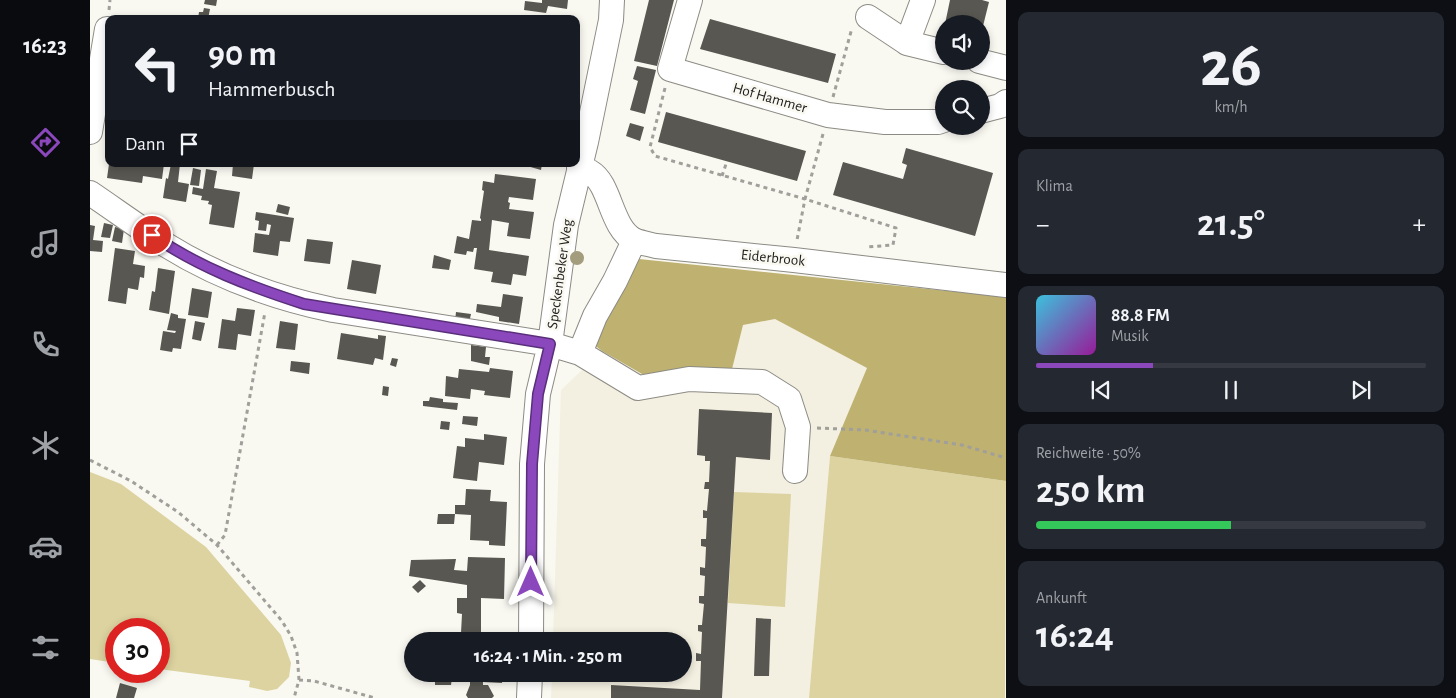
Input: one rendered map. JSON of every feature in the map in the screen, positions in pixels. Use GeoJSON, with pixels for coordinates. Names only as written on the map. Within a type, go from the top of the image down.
{"type":"FeatureCollection","features":[{"type":"Feature","properties":{"kind":"street","name":"Speckenbeker Weg"},"geometry":{"type":"LineString","coordinates":[[580,164],[611,20],[612,0]]}},
{"type":"Feature","properties":{"kind":"street"},"geometry":{"type":"LineString","coordinates":[[670,69],[690,0]]}},
{"type":"Feature","properties":{"kind":"street"},"geometry":{"type":"LineString","coordinates":[[907,43],[923,0]]}},
{"type":"Feature","properties":{"kind":"street"},"geometry":{"type":"LineString","coordinates":[[861,19],[907,43],[935,50]]}},
{"type":"Feature","properties":{"kind":"street"},"geometry":{"type":"LineString","coordinates":[[90,132],[105,46]]}},
{"type":"Feature","properties":{"kind":"street"},"geometry":{"type":"LineString","coordinates":[[990,64],[1006,68]]}},
{"type":"Feature","properties":{"kind":"street","name":"Hof Hammer"},"geometry":{"type":"LineString","coordinates":[[670,69],[828,115],[885,122],[935,122]]}},
{"type":"Feature","properties":{"kind":"street"},"geometry":{"type":"LineString","coordinates":[[990,109],[1006,102]]}},
{"type":"Feature","properties":{"kind":"street","name":"Speckenbeker Weg"},"geometry":{"type":"LineString","coordinates":[[531,632],[532,464],[538,394],[550,344],[566,225],[579,168]]}},
{"type":"Feature","properties":{"kind":"street"},"geometry":{"type":"LineString","coordinates":[[579,168],[591,172],[600,183],[618,224],[625,234],[634,241],[615,281],[595,316],[580,353]]}},
{"type":"Feature","properties":{"kind":"street"},"geometry":{"type":"LineString","coordinates":[[90,192],[167,245],[216,271],[304,304],[550,344],[580,353],[638,388],[689,379],[762,382],[789,399],[798,427],[795,471]]}},
{"type":"Feature","properties":{"kind":"street","name":"Eiderbrook"},"geometry":{"type":"LineString","coordinates":[[634,241],[656,246],[1006,285]]}},
{"type":"Feature","properties":{"kind":"street"},"geometry":{"type":"LineString","coordinates":[[529,698],[530,682]]}},
{"type":"Feature","properties":{"kind":"path"},"geometry":{"type":"LineString","coordinates":[[794,260],[806,199],[828,115],[861,19]]}},
{"type":"Feature","properties":{"kind":"path"},"geometry":{"type":"LineString","coordinates":[[670,69],[650,147],[655,156],[806,199],[896,228],[893,246],[865,247]]}},
{"type":"Feature","properties":{"kind":"path"},"geometry":{"type":"LineString","coordinates":[[722,176],[727,161]]}},
{"type":"Feature","properties":{"kind":"path"},"geometry":{"type":"LineString","coordinates":[[217,545],[225,535],[268,292]]}},
{"type":"Feature","properties":{"kind":"path"},"geometry":{"type":"LineString","coordinates":[[798,427],[865,430],[962,445],[1006,458]]}},
{"type":"Feature","properties":{"kind":"path"},"geometry":{"type":"LineString","coordinates":[[90,460],[131,481],[178,512],[217,545],[282,621],[291,636],[297,653],[299,680],[294,698]]}},
{"type":"Feature","properties":{"kind":"path"},"geometry":{"type":"LineString","coordinates":[[299,680],[314,681],[375,698]]}},
{"type":"Feature","properties":{"kind":"shaded area"},"geometry":{"type":"Polygon","coordinates":[[[639,259],[1006,297],[1006,481],[830,456],[867,368],[775,319],[743,325],[731,373],[649,378],[602,351],[588,340],[639,259]]]}},
{"type":"Feature","properties":{"kind":"shaded area"},"geometry":{"type":"Polygon","coordinates":[[[775,319],[867,368],[830,456],[809,698],[551,698],[552,682],[692,682],[692,632],[553,632],[561,390],[602,351],[649,378],[743,325],[775,319]]]}},
{"type":"Feature","properties":{"kind":"shaded area"},"geometry":{"type":"Polygon","coordinates":[[[830,456],[1006,481],[1005,698],[809,698],[830,456]]]}},
{"type":"Feature","properties":{"kind":"shaded area"},"geometry":{"type":"Polygon","coordinates":[[[90,472],[121,484],[206,547],[281,635],[291,663],[289,677],[277,689],[267,691],[249,687],[250,681],[170,670],[170,618],[105,618],[105,661],[90,659],[90,472]]]}},
{"type":"Feature","properties":{"kind":"shaded area"},"geometry":{"type":"Polygon","coordinates":[[[734,492],[791,494],[785,607],[728,603],[734,492]]]}},
{"type":"Feature","properties":{"kind":"building"},"geometry":{"type":"Polygon","coordinates":[[[205,0],[217,0],[216,6],[204,4],[205,0]]]}},
{"type":"Feature","properties":{"kind":"building"},"geometry":{"type":"Polygon","coordinates":[[[542,0],[568,0],[567,9],[548,6],[546,13],[524,10],[525,1],[542,3],[542,0]]]}},
{"type":"Feature","properties":{"kind":"building"},"geometry":{"type":"Polygon","coordinates":[[[649,0],[674,0],[657,66],[634,61],[649,0]]]}},
{"type":"Feature","properties":{"kind":"building"},"geometry":{"type":"Polygon","coordinates":[[[950,0],[982,0],[989,2],[986,15],[947,15],[950,0]]]}},
{"type":"Feature","properties":{"kind":"building"},"geometry":{"type":"Polygon","coordinates":[[[204,8],[210,9],[209,15],[199,15],[199,12],[203,12],[204,8]]]}},
{"type":"Feature","properties":{"kind":"building"},"geometry":{"type":"Polygon","coordinates":[[[710,19],[836,54],[828,83],[700,49],[710,19]]]}},
{"type":"Feature","properties":{"kind":"building"},"geometry":{"type":"Polygon","coordinates":[[[637,66],[656,70],[645,114],[630,110],[638,81],[633,79],[637,66]]]}},
{"type":"Feature","properties":{"kind":"building"},"geometry":{"type":"Polygon","coordinates":[[[666,112],[806,151],[797,181],[658,142],[666,112]]]}},
{"type":"Feature","properties":{"kind":"building"},"geometry":{"type":"Polygon","coordinates":[[[630,123],[644,127],[640,141],[626,136],[630,123]]]}},
{"type":"Feature","properties":{"kind":"building"},"geometry":{"type":"Polygon","coordinates":[[[906,148],[993,173],[975,236],[833,195],[843,162],[903,179],[907,165],[902,163],[906,148]]]}},
{"type":"Feature","properties":{"kind":"building"},"geometry":{"type":"Polygon","coordinates":[[[109,167],[164,167],[162,179],[143,176],[142,183],[107,178],[109,167]]]}},
{"type":"Feature","properties":{"kind":"building"},"geometry":{"type":"Polygon","coordinates":[[[170,167],[180,167],[178,182],[189,184],[186,202],[163,198],[166,178],[168,179],[170,167]]]}},
{"type":"Feature","properties":{"kind":"building"},"geometry":{"type":"Polygon","coordinates":[[[233,167],[254,167],[252,179],[232,176],[233,167]]]}},
{"type":"Feature","properties":{"kind":"building"},"geometry":{"type":"Polygon","coordinates":[[[530,167],[542,167],[541,170],[530,167]]]}},
{"type":"Feature","properties":{"kind":"building"},"geometry":{"type":"Polygon","coordinates":[[[193,168],[201,170],[199,186],[190,185],[193,168]]]}},
{"type":"Feature","properties":{"kind":"building"},"geometry":{"type":"Polygon","coordinates":[[[206,169],[217,171],[214,188],[240,192],[234,228],[209,224],[212,205],[208,204],[209,201],[201,200],[202,196],[192,194],[193,187],[203,189],[206,169]]]}},
{"type":"Feature","properties":{"kind":"building"},"geometry":{"type":"Polygon","coordinates":[[[495,174],[536,179],[533,200],[509,197],[508,202],[510,203],[509,209],[534,212],[530,239],[507,236],[509,223],[492,220],[489,250],[529,256],[526,276],[513,274],[511,285],[491,282],[493,272],[474,269],[477,248],[474,248],[473,252],[467,251],[466,255],[454,253],[457,236],[469,239],[472,220],[481,221],[483,181],[494,183],[495,174]]]}},
{"type":"Feature","properties":{"kind":"building"},"geometry":{"type":"Polygon","coordinates":[[[278,204],[290,207],[288,215],[276,212],[278,204]]]}},
{"type":"Feature","properties":{"kind":"building"},"geometry":{"type":"Polygon","coordinates":[[[256,212],[294,218],[290,242],[280,241],[278,256],[253,252],[255,233],[269,235],[271,225],[267,224],[266,231],[258,230],[259,221],[255,220],[256,212]]]}},
{"type":"Feature","properties":{"kind":"building"},"geometry":{"type":"Polygon","coordinates":[[[104,223],[113,225],[110,238],[101,237],[104,223]]]}},
{"type":"Feature","properties":{"kind":"building"},"geometry":{"type":"Polygon","coordinates":[[[90,225],[95,226],[93,240],[103,241],[102,252],[90,251],[90,225]]]}},
{"type":"Feature","properties":{"kind":"building"},"geometry":{"type":"Polygon","coordinates":[[[115,227],[124,229],[122,243],[112,241],[115,227]]]}},
{"type":"Feature","properties":{"kind":"building"},"geometry":{"type":"Polygon","coordinates":[[[307,239],[333,242],[330,264],[304,261],[307,239]]]}},
{"type":"Feature","properties":{"kind":"building"},"geometry":{"type":"Polygon","coordinates":[[[115,248],[135,251],[133,264],[145,266],[144,278],[140,277],[138,290],[128,288],[126,304],[108,301],[115,248]]]}},
{"type":"Feature","properties":{"kind":"building"},"geometry":{"type":"Polygon","coordinates":[[[434,255],[451,260],[449,270],[432,268],[434,255]]]}},
{"type":"Feature","properties":{"kind":"building"},"geometry":{"type":"Polygon","coordinates":[[[352,260],[381,265],[376,294],[347,289],[352,260]]]}},
{"type":"Feature","properties":{"kind":"building"},"geometry":{"type":"Polygon","coordinates":[[[158,268],[175,271],[169,314],[149,310],[152,291],[155,292],[158,268]]]}},
{"type":"Feature","properties":{"kind":"building"},"geometry":{"type":"Polygon","coordinates":[[[192,288],[212,292],[208,318],[188,315],[192,288]]]}},
{"type":"Feature","properties":{"kind":"building"},"geometry":{"type":"Polygon","coordinates":[[[503,294],[523,297],[519,324],[499,321],[499,317],[476,312],[477,304],[501,307],[503,294]]]}},
{"type":"Feature","properties":{"kind":"building"},"geometry":{"type":"Polygon","coordinates":[[[237,308],[255,310],[251,336],[238,334],[236,350],[218,348],[222,319],[235,321],[237,308]]]}},
{"type":"Feature","properties":{"kind":"building"},"geometry":{"type":"Polygon","coordinates":[[[456,312],[471,314],[469,323],[455,321],[456,312]]]}},
{"type":"Feature","properties":{"kind":"building"},"geometry":{"type":"Polygon","coordinates":[[[171,313],[178,315],[178,318],[186,319],[181,349],[173,348],[172,352],[160,350],[163,331],[175,333],[176,331],[167,330],[171,313]]]}},
{"type":"Feature","properties":{"kind":"building"},"geometry":{"type":"Polygon","coordinates":[[[195,321],[205,323],[201,341],[192,339],[195,321]]]}},
{"type":"Feature","properties":{"kind":"building"},"geometry":{"type":"Polygon","coordinates":[[[280,321],[298,324],[295,350],[276,348],[280,321]]]}},
{"type":"Feature","properties":{"kind":"building"},"geometry":{"type":"Polygon","coordinates":[[[341,333],[378,339],[378,335],[386,336],[383,360],[375,358],[373,365],[337,359],[341,333]]]}},
{"type":"Feature","properties":{"kind":"building"},"geometry":{"type":"Polygon","coordinates":[[[471,345],[486,347],[485,357],[490,357],[489,365],[471,361],[471,345]]]}},
{"type":"Feature","properties":{"kind":"building"},"geometry":{"type":"Polygon","coordinates":[[[392,358],[398,359],[396,367],[390,365],[392,358]]]}},
{"type":"Feature","properties":{"kind":"building"},"geometry":{"type":"Polygon","coordinates":[[[291,361],[310,363],[309,374],[290,371],[291,361]]]}},
{"type":"Feature","properties":{"kind":"building"},"geometry":{"type":"Polygon","coordinates":[[[490,368],[513,371],[510,398],[484,395],[485,391],[471,389],[470,399],[445,396],[446,376],[458,378],[459,369],[489,372],[490,368]]]}},
{"type":"Feature","properties":{"kind":"building"},"geometry":{"type":"Polygon","coordinates":[[[383,386],[389,387],[388,396],[382,395],[383,386]]]}},
{"type":"Feature","properties":{"kind":"building"},"geometry":{"type":"Polygon","coordinates":[[[430,397],[443,399],[443,402],[458,403],[457,410],[423,406],[423,401],[429,401],[430,397]]]}},
{"type":"Feature","properties":{"kind":"building"},"geometry":{"type":"Polygon","coordinates":[[[699,409],[772,413],[770,460],[736,457],[722,698],[611,698],[611,685],[700,690],[701,661],[696,661],[696,653],[701,654],[702,632],[698,631],[698,625],[702,625],[704,604],[699,603],[699,596],[704,596],[705,576],[700,575],[700,567],[705,568],[706,547],[701,546],[701,539],[706,539],[707,518],[703,518],[703,510],[707,511],[709,489],[704,489],[705,482],[709,482],[710,461],[705,461],[705,456],[697,455],[699,409]]]}},
{"type":"Feature","properties":{"kind":"building"},"geometry":{"type":"Polygon","coordinates":[[[463,416],[478,417],[477,426],[462,424],[463,416]]]}},
{"type":"Feature","properties":{"kind":"building"},"geometry":{"type":"Polygon","coordinates":[[[441,421],[450,422],[449,430],[440,429],[441,421]]]}},
{"type":"Feature","properties":{"kind":"building"},"geometry":{"type":"Polygon","coordinates":[[[484,434],[507,437],[504,465],[479,462],[477,481],[453,478],[457,446],[465,447],[465,438],[484,440],[484,434]]]}},
{"type":"Feature","properties":{"kind":"building"},"geometry":{"type":"Polygon","coordinates":[[[466,489],[491,490],[490,501],[507,502],[505,546],[489,545],[489,541],[470,540],[471,515],[455,514],[455,505],[465,505],[466,489]]]}},
{"type":"Feature","properties":{"kind":"building"},"geometry":{"type":"Polygon","coordinates":[[[438,514],[455,514],[454,524],[437,524],[438,514]]]}},
{"type":"Feature","properties":{"kind":"building"},"geometry":{"type":"Polygon","coordinates":[[[468,557],[505,558],[504,599],[481,598],[481,632],[461,632],[462,614],[457,613],[457,598],[467,598],[467,585],[409,576],[411,560],[456,559],[454,570],[467,571],[468,557]]]}},
{"type":"Feature","properties":{"kind":"building"},"geometry":{"type":"Polygon","coordinates":[[[420,580],[426,586],[418,593],[412,587],[420,580]]]}},
{"type":"Feature","properties":{"kind":"building"},"geometry":{"type":"Polygon","coordinates":[[[756,618],[771,619],[769,676],[754,676],[756,618]]]}},
{"type":"Feature","properties":{"kind":"building"},"geometry":{"type":"Polygon","coordinates":[[[435,682],[451,682],[451,685],[435,685],[435,682]]]}},
{"type":"Feature","properties":{"kind":"building"},"geometry":{"type":"Polygon","coordinates":[[[470,682],[483,682],[483,685],[488,685],[494,696],[492,698],[468,698],[466,695],[470,682]]]}},
{"type":"Feature","properties":{"kind":"building"},"geometry":{"type":"Polygon","coordinates":[[[120,683],[137,688],[134,698],[116,698],[120,683]]]}},
{"type":"Feature","properties":{"kind":"route"},"geometry":{"type":"LineString","coordinates":[[152,235],[216,271],[304,304],[550,344],[538,394],[532,464],[531,582]]}}]}
